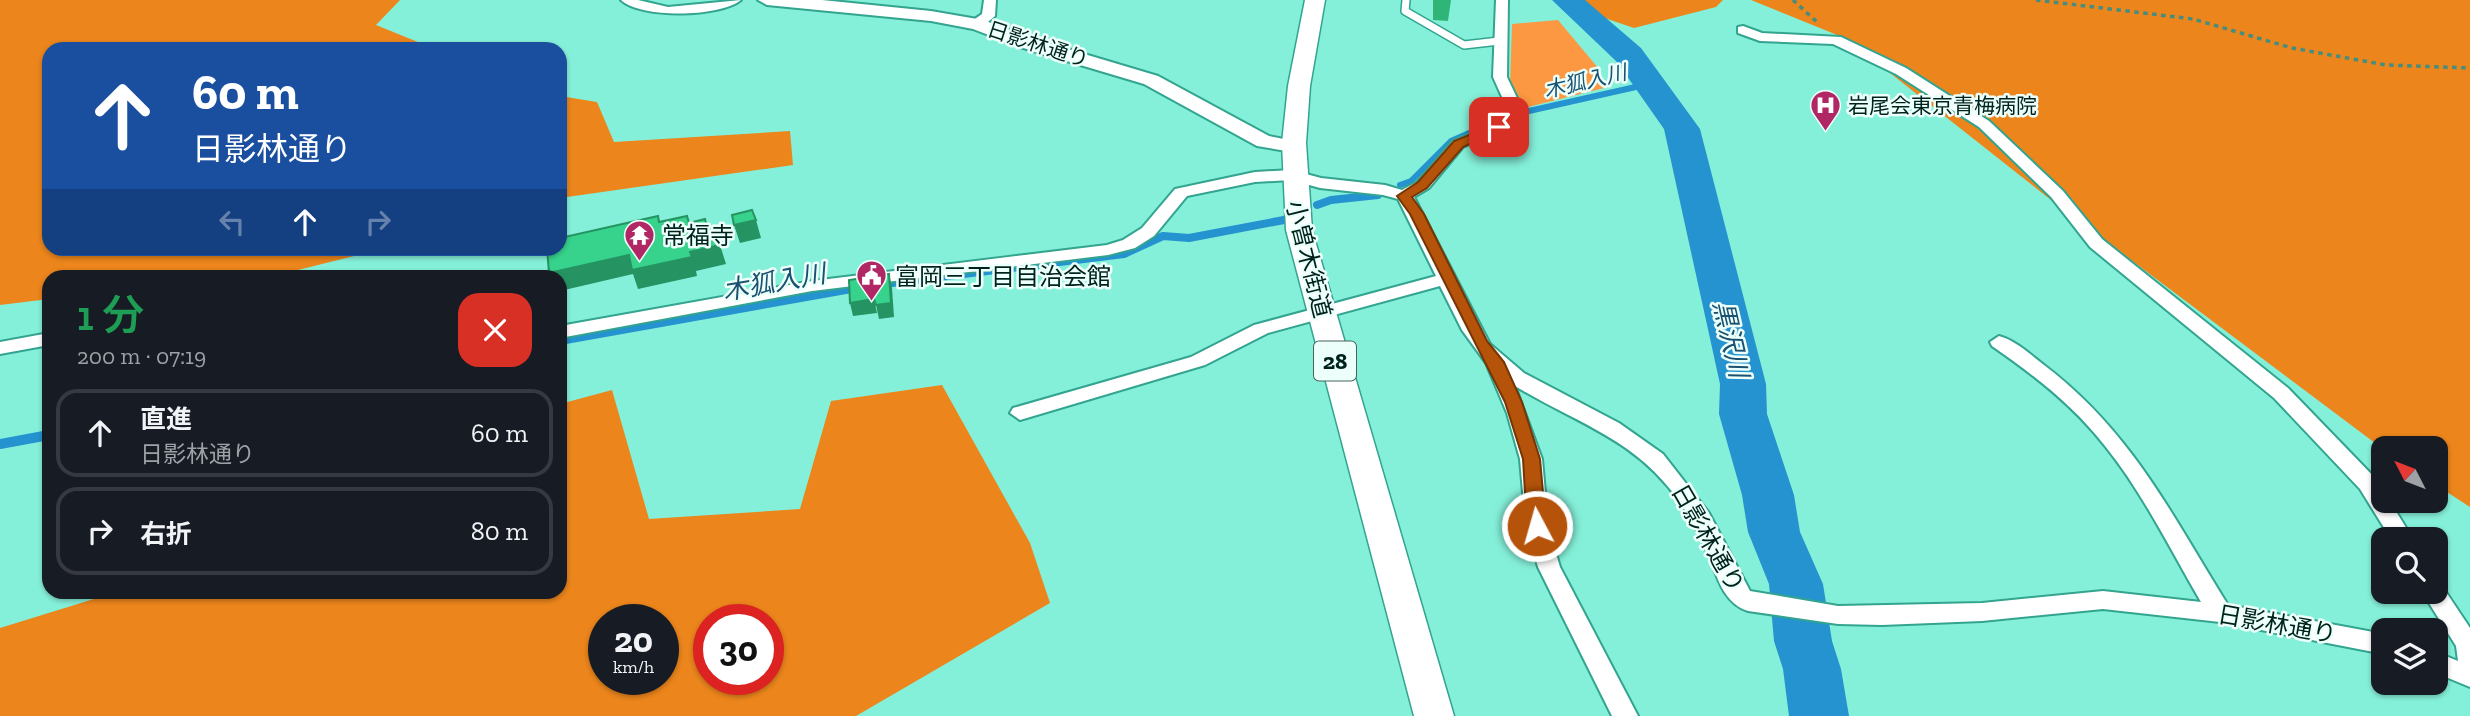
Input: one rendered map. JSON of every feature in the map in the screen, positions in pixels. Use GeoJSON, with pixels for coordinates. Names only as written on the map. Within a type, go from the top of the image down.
{"type":"FeatureCollection","features":[{"type":"Feature","properties":{"kind":"main road","name":"小曽木街道"},"geometry":{"type":"LineString","coordinates":[[1315,0],[1291,160],[1299,230],[1434,716]]}},
{"type":"Feature","properties":{"kind":"street"},"geometry":{"type":"LineString","coordinates":[[627,0],[643,7],[680,13],[735,0]]}},
{"type":"Feature","properties":{"kind":"street","name":"日影林通り"},"geometry":{"type":"LineString","coordinates":[[767,0],[931,16],[976,24],[1027,43],[1151,80],[1264,142],[1320,183],[1385,190],[1404,196],[1417,214],[1480,343],[1496,362],[1511,374],[1629,435],[1648,449],[1695,509],[1738,594],[1748,602],[1838,615],[1941,615],[2103,600],[2220,613],[2371,642]]}},
{"type":"Feature","properties":{"kind":"street"},"geometry":{"type":"LineString","coordinates":[[976,24],[988,16],[990,0]]}},
{"type":"Feature","properties":{"kind":"street"},"geometry":{"type":"LineString","coordinates":[[1404,196],[1423,185],[1458,144],[1519,119],[1500,77],[1502,0]]}},
{"type":"Feature","properties":{"kind":"street"},"geometry":{"type":"LineString","coordinates":[[1743,30],[1760,37],[1836,40],[1901,71],[1984,124],[2057,194],[2096,243],[2281,393],[2368,484],[2395,527]]}},
{"type":"Feature","properties":{"kind":"street"},"geometry":{"type":"LineString","coordinates":[[567,331],[812,286],[1108,250],[1129,244],[1149,232],[1181,192],[1255,177],[1291,160]]}},
{"type":"Feature","properties":{"kind":"street"},"geometry":{"type":"LineString","coordinates":[[1020,413],[1198,361],[1261,329],[1447,278]]}},
{"type":"Feature","properties":{"kind":"street"},"geometry":{"type":"LineString","coordinates":[[0,348],[42,340]]}},
{"type":"Feature","properties":{"kind":"street"},"geometry":{"type":"LineString","coordinates":[[1998,342],[2045,373],[2125,457],[2220,613]]}},
{"type":"Feature","properties":{"kind":"street"},"geometry":{"type":"LineString","coordinates":[[1496,362],[1517,413],[1531,459],[1537,526],[1549,567],[1625,716]]}},
{"type":"Feature","properties":{"kind":"street"},"geometry":{"type":"LineString","coordinates":[[2442,604],[2468,646],[2470,661]]}},
{"type":"Feature","properties":{"kind":"street"},"geometry":{"type":"LineString","coordinates":[[2448,667],[2470,677]]}},
{"type":"Feature","properties":{"kind":"lane"},"geometry":{"type":"LineString","coordinates":[[1406,0],[1405,11],[1464,45],[1499,41]]}},
{"type":"Feature","properties":{"kind":"path"},"geometry":{"type":"LineString","coordinates":[[1793,0],[1836,40]]}},
{"type":"Feature","properties":{"kind":"path"},"geometry":{"type":"LineString","coordinates":[[2036,0],[2193,19],[2292,48],[2386,65],[2470,68]]}},
{"type":"Feature","properties":{"kind":"shaded area"},"geometry":{"type":"Polygon","coordinates":[[[0,0],[400,0],[376,25],[418,42],[42,42],[42,256],[354,256],[298,270],[42,270],[42,300],[0,305],[0,0]]]}},
{"type":"Feature","properties":{"kind":"shaded area"},"geometry":{"type":"Polygon","coordinates":[[[1568,0],[1723,0],[1716,7],[1634,28],[1581,10],[1568,0]]]}},
{"type":"Feature","properties":{"kind":"shaded area"},"geometry":{"type":"Polygon","coordinates":[[[1751,0],[2470,0],[2470,507],[2448,493],[2448,436],[2371,436],[2371,440],[2051,200],[1847,39],[1751,0]]]}},
{"type":"Feature","properties":{"kind":"shaded area"},"geometry":{"type":"Polygon","coordinates":[[[1558,20],[1599,69],[1604,88],[1524,108],[1510,85],[1512,24],[1558,20]]]}},
{"type":"Feature","properties":{"kind":"shaded area"},"geometry":{"type":"Polygon","coordinates":[[[567,97],[597,102],[614,142],[790,131],[793,165],[567,197],[567,97]]]}},
{"type":"Feature","properties":{"kind":"shaded area"},"geometry":{"type":"Polygon","coordinates":[[[942,385],[1030,543],[1050,603],[856,716],[0,716],[0,628],[94,599],[567,599],[567,402],[612,390],[649,519],[800,509],[831,401],[942,385]]]}},
{"type":"Feature","properties":{"kind":"building"},"geometry":{"type":"Polygon","coordinates":[[[752,210],[756,220],[734,225],[732,215],[752,210]]]}},
{"type":"Feature","properties":{"kind":"building"},"geometry":{"type":"Polygon","coordinates":[[[658,216],[659,222],[687,216],[689,223],[705,219],[707,227],[715,226],[720,245],[690,252],[692,257],[632,270],[629,255],[562,270],[549,270],[548,256],[567,256],[567,236],[658,216]]]}},
{"type":"Feature","properties":{"kind":"building"},"geometry":{"type":"Polygon","coordinates":[[[889,274],[891,303],[876,305],[874,299],[850,303],[849,280],[889,274]]]}},
{"type":"Feature","properties":{"kind":"waterway","name":"黒沢川"},"geometry":{"type":"LineString","coordinates":[[1567,0],[1629,55],[1682,129],[1743,384],[1743,414],[1768,495],[1774,532],[1796,584],[1803,641],[1812,669],[1819,716]]}},
{"type":"Feature","properties":{"kind":"waterway","name":"木狐入川"},"geometry":{"type":"LineString","coordinates":[[1529,111],[1649,84]]}},
{"type":"Feature","properties":{"kind":"waterway","name":"木狐入川"},"geometry":{"type":"LineString","coordinates":[[1400,185],[1411,181],[1451,141],[1508,116]]}},
{"type":"Feature","properties":{"kind":"waterway","name":"木狐入川"},"geometry":{"type":"LineString","coordinates":[[1317,205],[1331,200],[1378,195]]}},
{"type":"Feature","properties":{"kind":"waterway","name":"木狐入川"},"geometry":{"type":"LineString","coordinates":[[884,284],[1124,254],[1163,236],[1189,238],[1284,220]]}},
{"type":"Feature","properties":{"kind":"waterway","name":"木狐入川"},"geometry":{"type":"LineString","coordinates":[[567,340],[857,288]]}},
{"type":"Feature","properties":{"kind":"waterway","name":"木狐入川"},"geometry":{"type":"LineString","coordinates":[[0,444],[42,436]]}},
{"type":"Feature","properties":{"kind":"place","name":"岩尾会東京青梅病院"},"geometry":{"type":"Point","coordinates":[1825,132]}},
{"type":"Feature","properties":{"kind":"place","name":"常福寺"},"geometry":{"type":"Point","coordinates":[639,262]}},
{"type":"Feature","properties":{"kind":"place","name":"富岡三丁目自治会館"},"geometry":{"type":"Point","coordinates":[872,303]}},
{"type":"Feature","properties":{"kind":"route"},"geometry":{"type":"LineString","coordinates":[[1499,127],[1458,144],[1423,185],[1404,196],[1417,214],[1480,343],[1496,362],[1513,402],[1531,459],[1537,526]]}}]}
